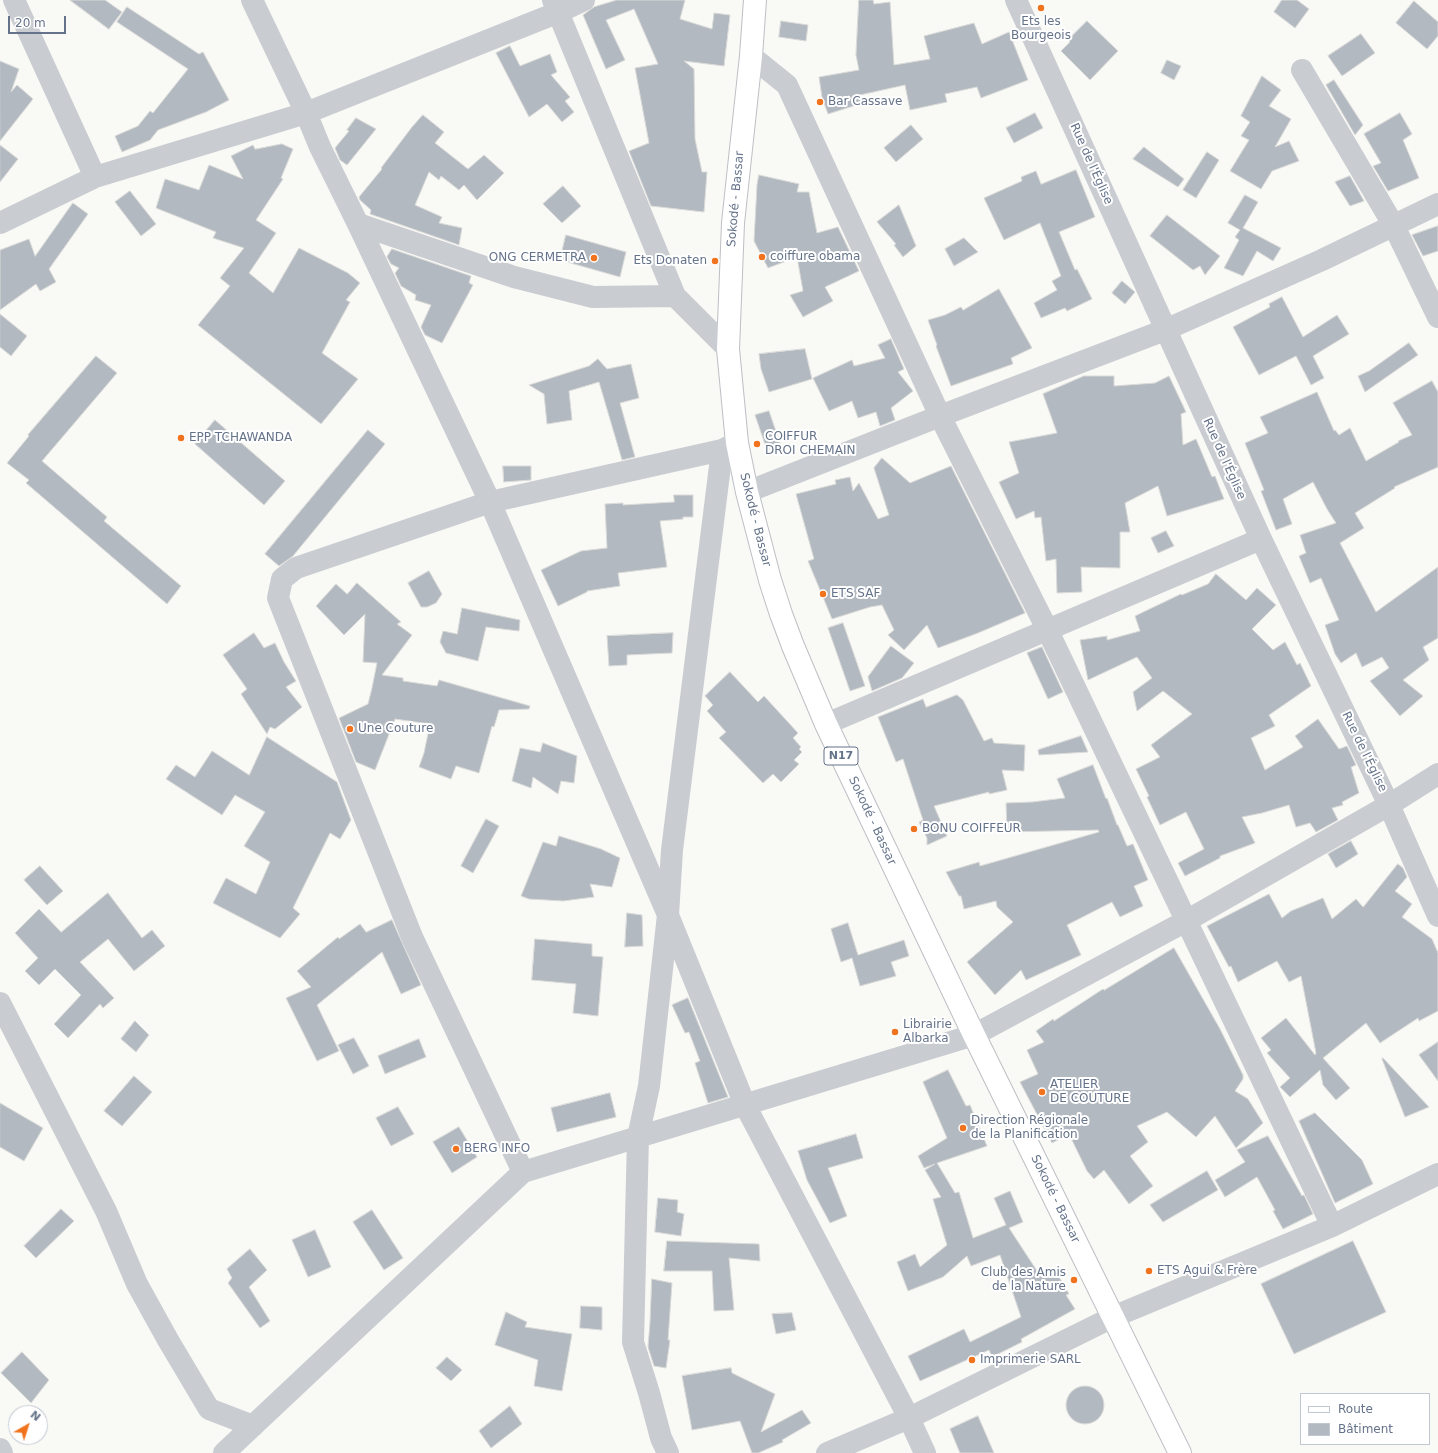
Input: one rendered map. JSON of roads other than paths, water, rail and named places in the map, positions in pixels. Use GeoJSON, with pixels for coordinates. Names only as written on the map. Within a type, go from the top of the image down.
{"type":"FeatureCollection","features":[{"type":"Feature","properties":{"kind":"main road","name":"Sokodé - Bassar"},"geometry":{"type":"LineString","coordinates":[[755,0],[751,56],[733,223],[728,349],[730,447],[746,492],[781,614],[826,724],[974,1035],[1180,1453]]}},
{"type":"Feature","properties":{"kind":"street"},"geometry":{"type":"LineString","coordinates":[[14,0],[95,177]]}},
{"type":"Feature","properties":{"kind":"street"},"geometry":{"type":"LineString","coordinates":[[252,0],[306,113],[320,147],[490,502],[668,915],[745,1105],[909,1418],[925,1453]]}},
{"type":"Feature","properties":{"kind":"street"},"geometry":{"type":"LineString","coordinates":[[0,222],[95,177],[306,113],[556,6],[584,0]]}},
{"type":"Feature","properties":{"kind":"street","name":"Rue de l'Église"},"geometry":{"type":"LineString","coordinates":[[1016,0],[1261,539],[1389,805],[1438,916]]}},
{"type":"Feature","properties":{"kind":"street"},"geometry":{"type":"LineString","coordinates":[[556,6],[675,296],[728,349]]}},
{"type":"Feature","properties":{"kind":"street"},"geometry":{"type":"LineString","coordinates":[[751,56],[787,86],[940,416],[1047,629],[1332,1226]]}},
{"type":"Feature","properties":{"kind":"street"},"geometry":{"type":"LineString","coordinates":[[1302,70],[1394,226],[1438,317]]}},
{"type":"Feature","properties":{"kind":"street"},"geometry":{"type":"LineString","coordinates":[[746,492],[1165,330],[1322,260],[1438,204]]}},
{"type":"Feature","properties":{"kind":"street"},"geometry":{"type":"LineString","coordinates":[[358,224],[514,277],[593,297],[675,296]]}},
{"type":"Feature","properties":{"kind":"street"},"geometry":{"type":"LineString","coordinates":[[523,1172],[412,937],[278,598],[282,579],[296,568],[490,502],[730,447],[672,850],[668,915],[649,1086],[638,1137],[633,1342],[661,1438],[668,1453]]}},
{"type":"Feature","properties":{"kind":"street"},"geometry":{"type":"LineString","coordinates":[[826,724],[1261,539]]}},
{"type":"Feature","properties":{"kind":"street"},"geometry":{"type":"LineString","coordinates":[[224,1453],[523,1172],[974,1035],[1186,921],[1389,805],[1438,774]]}},
{"type":"Feature","properties":{"kind":"street"},"geometry":{"type":"LineString","coordinates":[[0,1003],[106,1211],[137,1284],[209,1409],[253,1426]]}},
{"type":"Feature","properties":{"kind":"street"},"geometry":{"type":"LineString","coordinates":[[827,1453],[909,1418],[1113,1317],[1332,1226],[1438,1174]]}},
{"type":"Feature","properties":{"kind":"street"},"geometry":{"type":"LineString","coordinates":[[0,1449],[2,1453]]}},
{"type":"Feature","properties":{"kind":"place","name":"Ets les Bourgeois"},"geometry":{"type":"Point","coordinates":[1041,8]}},
{"type":"Feature","properties":{"kind":"place","name":"Bar Cassave"},"geometry":{"type":"Point","coordinates":[820,102]}},
{"type":"Feature","properties":{"kind":"place","name":"coiffure obama"},"geometry":{"type":"Point","coordinates":[762,257]}},
{"type":"Feature","properties":{"kind":"place","name":"ONG CERMETRA"},"geometry":{"type":"Point","coordinates":[594,258]}},
{"type":"Feature","properties":{"kind":"place","name":"Ets Donaten"},"geometry":{"type":"Point","coordinates":[715,261]}},
{"type":"Feature","properties":{"kind":"place","name":"EPP TCHAWANDA"},"geometry":{"type":"Point","coordinates":[181,438]}},
{"type":"Feature","properties":{"kind":"place","name":"COIFFUR DROI CHEMAIN"},"geometry":{"type":"Point","coordinates":[757,444]}},
{"type":"Feature","properties":{"kind":"place","name":"ETS SAF"},"geometry":{"type":"Point","coordinates":[823,594]}},
{"type":"Feature","properties":{"kind":"place","name":"Une Couture"},"geometry":{"type":"Point","coordinates":[350,729]}},
{"type":"Feature","properties":{"kind":"place","name":"BONU COIFFEUR"},"geometry":{"type":"Point","coordinates":[914,829]}},
{"type":"Feature","properties":{"kind":"place","name":"Librairie Albarka"},"geometry":{"type":"Point","coordinates":[895,1032]}},
{"type":"Feature","properties":{"kind":"place","name":"ATELIER DE COUTURE"},"geometry":{"type":"Point","coordinates":[1042,1092]}},
{"type":"Feature","properties":{"kind":"place","name":"Direction Régionale de la Planification"},"geometry":{"type":"Point","coordinates":[963,1128]}},
{"type":"Feature","properties":{"kind":"place","name":"BERG INFO"},"geometry":{"type":"Point","coordinates":[456,1149]}},
{"type":"Feature","properties":{"kind":"place","name":"ETS Agui & Frère"},"geometry":{"type":"Point","coordinates":[1149,1271]}},
{"type":"Feature","properties":{"kind":"place","name":"Club des Amis de la Nature"},"geometry":{"type":"Point","coordinates":[1074,1280]}},
{"type":"Feature","properties":{"kind":"place","name":"Imprimerie SARL"},"geometry":{"type":"Point","coordinates":[972,1360]}}]}
